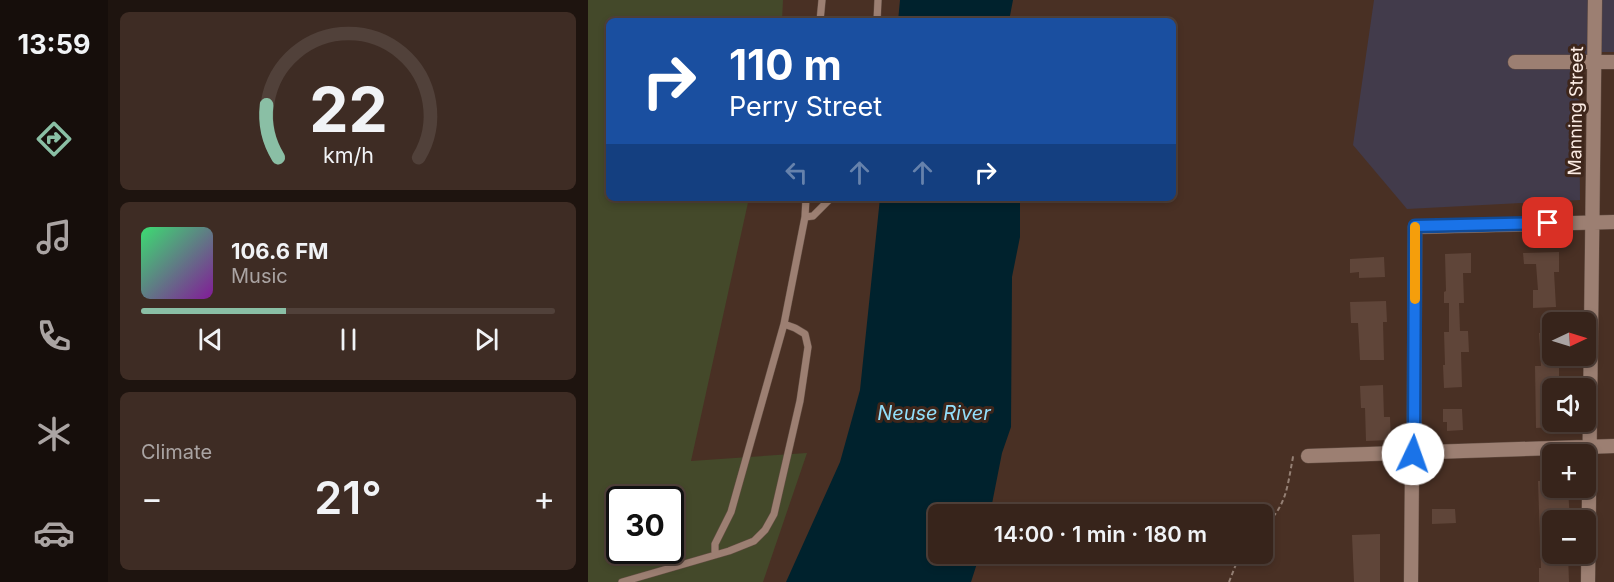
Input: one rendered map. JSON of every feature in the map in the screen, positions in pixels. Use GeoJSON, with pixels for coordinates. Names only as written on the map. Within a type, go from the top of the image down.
{"type":"FeatureCollection","features":[{"type":"Feature","properties":{"kind":"street","name":"Manning Street"},"geometry":{"type":"LineString","coordinates":[[1591,444],[1595,0]]}},
{"type":"Feature","properties":{"kind":"street"},"geometry":{"type":"LineString","coordinates":[[1515,62],[1614,62]]}},
{"type":"Feature","properties":{"kind":"street"},"geometry":{"type":"LineString","coordinates":[[1411,582],[1415,226],[1614,222]]}},
{"type":"Feature","properties":{"kind":"street"},"geometry":{"type":"LineString","coordinates":[[1596,447],[1614,446]]}},
{"type":"Feature","properties":{"kind":"street"},"geometry":{"type":"LineString","coordinates":[[1308,456],[1542,449]]}},
{"type":"Feature","properties":{"kind":"street","name":"Manning Street"},"geometry":{"type":"LineString","coordinates":[[1588,582],[1590,498]]}},
{"type":"Feature","properties":{"kind":"lane"},"geometry":{"type":"LineString","coordinates":[[820,18],[822,0]]}},
{"type":"Feature","properties":{"kind":"lane"},"geometry":{"type":"LineString","coordinates":[[877,18],[878,0]]}},
{"type":"Feature","properties":{"kind":"lane"},"geometry":{"type":"LineString","coordinates":[[715,555],[715,544],[732,512],[783,324],[805,217],[806,201]]}},
{"type":"Feature","properties":{"kind":"lane"},"geometry":{"type":"LineString","coordinates":[[805,217],[813,216],[828,201]]}},
{"type":"Feature","properties":{"kind":"lane"},"geometry":{"type":"LineString","coordinates":[[622,582],[715,555],[754,541],[765,530],[774,514],[800,401],[808,347],[805,334],[783,324]]}},
{"type":"Feature","properties":{"kind":"path"},"geometry":{"type":"LineString","coordinates":[[1273,516],[1286,496],[1293,458],[1308,456]]}},
{"type":"Feature","properties":{"kind":"path"},"geometry":{"type":"LineString","coordinates":[[1229,582],[1236,564]]}},
{"type":"Feature","properties":{"kind":"shaded area"},"geometry":{"type":"Polygon","coordinates":[[[1374,0],[1614,0],[1614,52],[1589,52],[1579,67],[1580,200],[1407,209],[1353,145],[1374,0]]]}},
{"type":"Feature","properties":{"kind":"green space"},"geometry":{"type":"Polygon","coordinates":[[[588,0],[783,0],[782,18],[606,18],[606,201],[748,201],[691,461],[807,453],[763,582],[588,582],[588,0]]]}},
{"type":"Feature","properties":{"kind":"water"},"geometry":{"type":"Polygon","coordinates":[[[900,0],[1013,0],[1010,18],[898,18],[900,0]]]}},
{"type":"Feature","properties":{"kind":"water","name":"Neuse River"},"geometry":{"type":"Polygon","coordinates":[[[880,201],[1020,201],[1020,237],[1012,277],[1011,427],[1002,453],[992,504],[928,504],[928,564],[977,564],[971,582],[786,582],[840,462],[860,390],[880,201]]]}},
{"type":"Feature","properties":{"kind":"building"},"geometry":{"type":"Polygon","coordinates":[[[1559,252],[1559,272],[1554,272],[1556,307],[1533,308],[1533,290],[1538,290],[1536,264],[1524,264],[1523,253],[1559,252]]]}},
{"type":"Feature","properties":{"kind":"building"},"geometry":{"type":"Polygon","coordinates":[[[1471,253],[1471,273],[1463,273],[1464,303],[1459,303],[1460,331],[1468,331],[1469,352],[1461,352],[1462,387],[1444,388],[1444,332],[1449,332],[1449,303],[1444,303],[1445,254],[1471,253]]]}},
{"type":"Feature","properties":{"kind":"building"},"geometry":{"type":"Polygon","coordinates":[[[1384,257],[1385,277],[1359,278],[1359,272],[1350,273],[1350,259],[1384,257]]]}},
{"type":"Feature","properties":{"kind":"building"},"geometry":{"type":"Polygon","coordinates":[[[1386,301],[1387,322],[1383,322],[1384,360],[1360,360],[1358,323],[1351,323],[1350,302],[1386,301]]]}},
{"type":"Feature","properties":{"kind":"building"},"geometry":{"type":"Polygon","coordinates":[[[1539,333],[1542,333],[1542,366],[1559,366],[1559,378],[1542,378],[1542,428],[1536,428],[1535,366],[1541,366],[1539,333]]]}},
{"type":"Feature","properties":{"kind":"building"},"geometry":{"type":"Polygon","coordinates":[[[1383,385],[1384,417],[1390,417],[1391,440],[1366,441],[1365,408],[1361,408],[1360,386],[1383,385]]]}},
{"type":"Feature","properties":{"kind":"building"},"geometry":{"type":"Polygon","coordinates":[[[1443,409],[1462,409],[1463,430],[1447,431],[1447,422],[1443,422],[1443,409]]]}},
{"type":"Feature","properties":{"kind":"building"},"geometry":{"type":"Polygon","coordinates":[[[1538,481],[1542,481],[1542,498],[1569,498],[1569,510],[1542,510],[1542,564],[1568,564],[1569,582],[1539,582],[1539,568],[1541,568],[1538,481]]]}},
{"type":"Feature","properties":{"kind":"building"},"geometry":{"type":"Polygon","coordinates":[[[1432,509],[1455,509],[1456,523],[1432,524],[1432,509]]]}},
{"type":"Feature","properties":{"kind":"building"},"geometry":{"type":"Polygon","coordinates":[[[1380,534],[1380,582],[1354,582],[1352,535],[1380,534]]]}},
{"type":"Feature","properties":{"kind":"slow traffic"},"geometry":{"type":"LineString","coordinates":[[1415,227],[1415,299]]}},
{"type":"Feature","properties":{"kind":"route"},"geometry":{"type":"LineString","coordinates":[[1413,454],[1415,226],[1548,223]]}}]}
